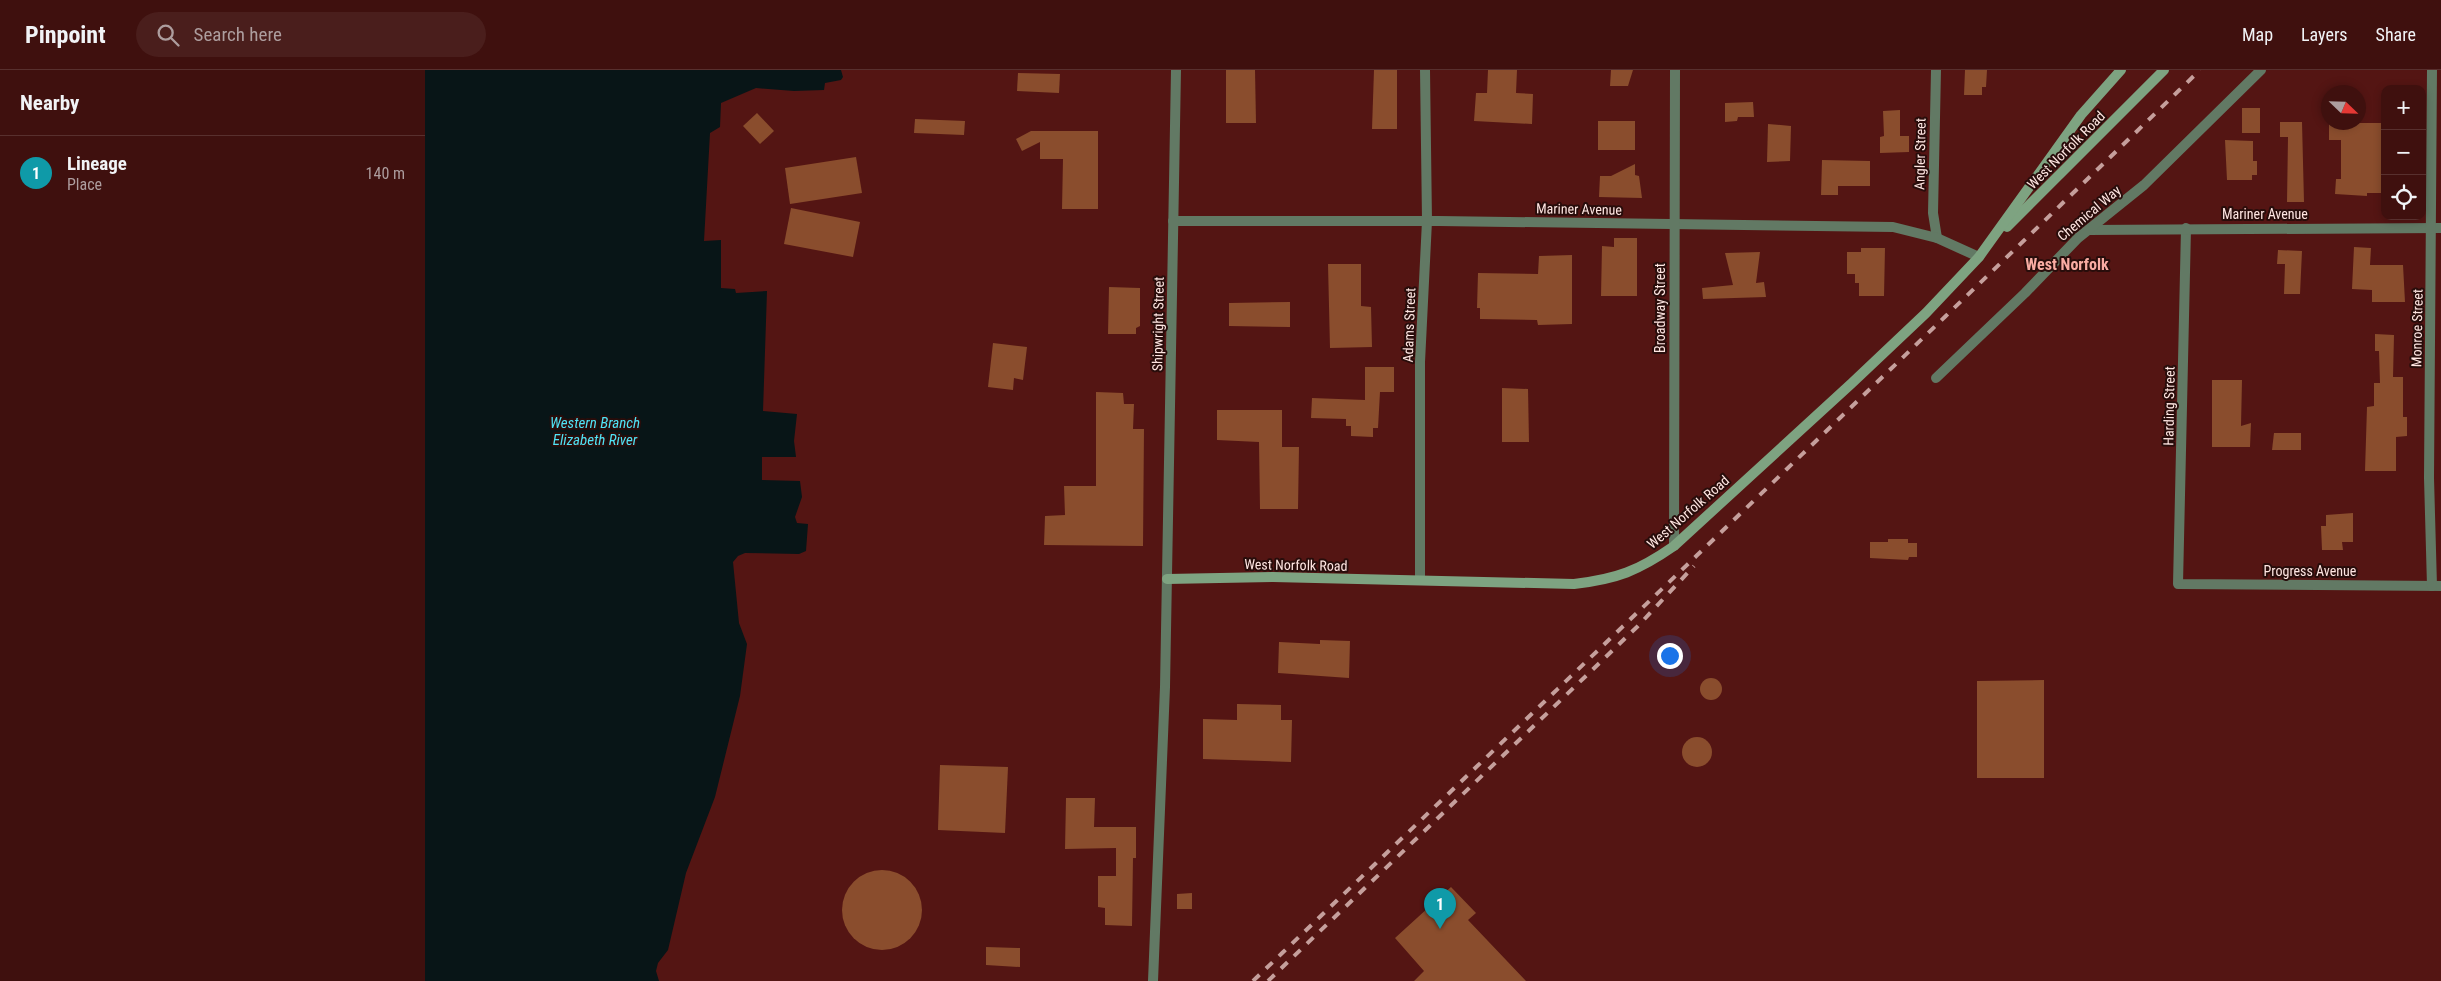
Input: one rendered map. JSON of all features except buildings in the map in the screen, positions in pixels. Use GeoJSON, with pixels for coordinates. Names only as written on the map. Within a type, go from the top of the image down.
{"type":"FeatureCollection","features":[{"type":"Feature","properties":{"kind":"street","name":"Shipwright Street"},"geometry":{"type":"LineString","coordinates":[[1153,981],[1165,687],[1175,70]]}},
{"type":"Feature","properties":{"kind":"street","name":"Adams Street"},"geometry":{"type":"LineString","coordinates":[[1420,580],[1421,362],[1427,221],[1425,70]]}},
{"type":"Feature","properties":{"kind":"street","name":"Broadway Street"},"geometry":{"type":"LineString","coordinates":[[1674,546],[1675,70]]}},
{"type":"Feature","properties":{"kind":"street","name":"Angler Street"},"geometry":{"type":"LineString","coordinates":[[1935,70],[1933,213],[1937,238]]}},
{"type":"Feature","properties":{"kind":"street","name":"West Norfolk Road"},"geometry":{"type":"LineString","coordinates":[[1987,248],[2081,115],[2121,70]]}},
{"type":"Feature","properties":{"kind":"street","name":"West Norfolk Road"},"geometry":{"type":"LineString","coordinates":[[1167,579],[1273,577],[1574,584],[1605,580],[1632,572],[1674,546],[1852,383],[1926,312],[2164,70]]}},
{"type":"Feature","properties":{"kind":"street","name":"Chemical Way"},"geometry":{"type":"LineString","coordinates":[[1937,378],[2025,293],[2078,238],[2144,185],[2261,70]]}},
{"type":"Feature","properties":{"kind":"street","name":"Monroe Street"},"geometry":{"type":"LineString","coordinates":[[2432,70],[2436,228],[2429,478],[2436,586]]}},
{"type":"Feature","properties":{"kind":"street","name":"Mariner Avenue"},"geometry":{"type":"LineString","coordinates":[[1173,221],[1427,221],[1893,227],[1937,238],[1979,257]]}},
{"type":"Feature","properties":{"kind":"street","name":"Harding Street"},"geometry":{"type":"LineString","coordinates":[[2179,584],[2186,228]]}},
{"type":"Feature","properties":{"kind":"street","name":"Mariner Avenue"},"geometry":{"type":"LineString","coordinates":[[2089,230],[2436,228]]}},
{"type":"Feature","properties":{"kind":"street","name":"Progress Avenue"},"geometry":{"type":"LineString","coordinates":[[2179,584],[2436,586]]}},
{"type":"Feature","properties":{"kind":"water","name":"Western Branch Elizabeth River"},"geometry":{"type":"Polygon","coordinates":[[[425,70],[841,70],[843,77],[841,80],[825,83],[824,90],[794,91],[756,88],[721,103],[720,127],[710,133],[704,241],[721,240],[721,288],[735,289],[736,293],[767,291],[763,411],[797,414],[794,441],[796,457],[762,457],[762,480],[800,481],[802,497],[795,517],[797,523],[808,524],[806,551],[799,554],[745,553],[738,556],[733,562],[739,623],[747,644],[740,696],[715,797],[686,873],[668,950],[658,963],[656,971],[659,981],[425,981],[425,70]]]}},
{"type":"Feature","properties":{"kind":"railway"},"geometry":{"type":"LineString","coordinates":[[1253,981],[2200,70]]}},
{"type":"Feature","properties":{"kind":"railway"},"geometry":{"type":"LineString","coordinates":[[1268,981],[1638,626],[1694,566]]}},
{"type":"Feature","properties":{"kind":"place","name":"Lineage"},"geometry":{"type":"Point","coordinates":[1440,929]}},
{"type":"Feature","properties":{"kind":"district","name":"West Norfolk"},"geometry":{"type":"Point","coordinates":[2067,264]}}]}
